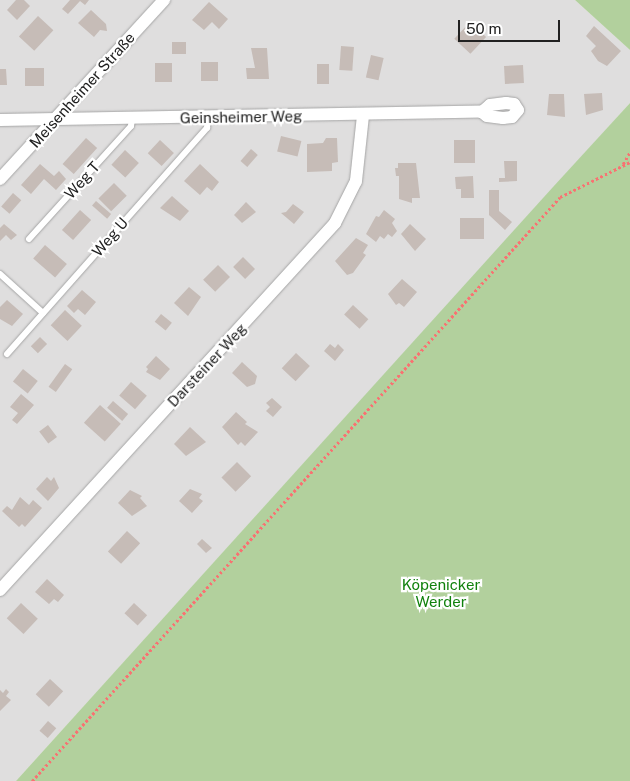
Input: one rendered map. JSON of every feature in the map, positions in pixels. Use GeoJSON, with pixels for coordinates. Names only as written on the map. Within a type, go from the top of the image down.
{"type":"FeatureCollection","features":[{"type":"Feature","properties":{"kind":"street","name":"Meisenheimer Straße"},"geometry":{"type":"LineString","coordinates":[[0,179],[164,0]]}},
{"type":"Feature","properties":{"kind":"street","name":"Geinsheimer Weg"},"geometry":{"type":"LineString","coordinates":[[0,120],[482,112]]}},
{"type":"Feature","properties":{"kind":"street","name":"Darsteiner Weg"},"geometry":{"type":"LineString","coordinates":[[0,590],[335,223],[356,181],[362,115]]}},
{"type":"Feature","properties":{"kind":"lane","name":"Weg U"},"geometry":{"type":"LineString","coordinates":[[7,354],[207,128],[208,118]]}},
{"type":"Feature","properties":{"kind":"lane","name":"Weg T"},"geometry":{"type":"LineString","coordinates":[[29,239],[131,126],[132,119]]}},
{"type":"Feature","properties":{"kind":"lane"},"geometry":{"type":"LineString","coordinates":[[0,274],[43,313]]}},
{"type":"Feature","properties":{"kind":"path"},"geometry":{"type":"LineString","coordinates":[[623,166],[630,152]]}},
{"type":"Feature","properties":{"kind":"path"},"geometry":{"type":"LineString","coordinates":[[32,781],[560,197],[630,162]]}},
{"type":"Feature","properties":{"kind":"shaded area"},"geometry":{"type":"Polygon","coordinates":[[[0,0],[575,0],[630,50],[630,103],[16,781],[0,781],[0,0]]]}},
{"type":"Feature","properties":{"kind":"green space"},"geometry":{"type":"Polygon","coordinates":[[[575,0],[630,0],[630,50],[575,0]]]}},
{"type":"Feature","properties":{"kind":"green space","name":"Köpenicker Werder"},"geometry":{"type":"Polygon","coordinates":[[[630,103],[630,781],[16,781],[553,187],[630,103]]]}},
{"type":"Feature","properties":{"kind":"building"},"geometry":{"type":"Polygon","coordinates":[[[16,0],[24,0],[30,6],[17,20],[7,10],[16,0]]]}},
{"type":"Feature","properties":{"kind":"building"},"geometry":{"type":"Polygon","coordinates":[[[70,0],[89,0],[85,5],[80,1],[68,14],[62,9],[70,0]]]}},
{"type":"Feature","properties":{"kind":"building"},"geometry":{"type":"Polygon","coordinates":[[[209,2],[228,19],[219,29],[212,22],[204,30],[192,20],[209,2]]]}},
{"type":"Feature","properties":{"kind":"building"},"geometry":{"type":"Polygon","coordinates":[[[91,10],[106,24],[107,31],[100,30],[94,37],[78,23],[91,10]]]}},
{"type":"Feature","properties":{"kind":"building"},"geometry":{"type":"Polygon","coordinates":[[[38,16],[53,30],[34,51],[19,36],[38,16]]]}},
{"type":"Feature","properties":{"kind":"building"},"geometry":{"type":"Polygon","coordinates":[[[470,22],[486,37],[470,54],[454,39],[470,22]]]}},
{"type":"Feature","properties":{"kind":"building"},"geometry":{"type":"Polygon","coordinates":[[[594,26],[621,51],[607,66],[598,61],[591,51],[596,46],[586,36],[594,26]]]}},
{"type":"Feature","properties":{"kind":"building"},"geometry":{"type":"Polygon","coordinates":[[[172,42],[186,42],[186,54],[172,54],[172,42]]]}},
{"type":"Feature","properties":{"kind":"building"},"geometry":{"type":"Polygon","coordinates":[[[341,46],[354,47],[352,71],[339,70],[341,46]]]}},
{"type":"Feature","properties":{"kind":"building"},"geometry":{"type":"Polygon","coordinates":[[[251,48],[267,48],[269,79],[247,79],[246,68],[255,68],[251,48]]]}},
{"type":"Feature","properties":{"kind":"building"},"geometry":{"type":"Polygon","coordinates":[[[371,55],[384,58],[378,80],[366,77],[371,55]]]}},
{"type":"Feature","properties":{"kind":"building"},"geometry":{"type":"Polygon","coordinates":[[[201,62],[218,62],[218,81],[201,81],[201,62]]]}},
{"type":"Feature","properties":{"kind":"building"},"geometry":{"type":"Polygon","coordinates":[[[155,63],[172,63],[172,82],[155,82],[155,63]]]}},
{"type":"Feature","properties":{"kind":"building"},"geometry":{"type":"Polygon","coordinates":[[[317,64],[329,64],[329,84],[317,84],[317,64]]]}},
{"type":"Feature","properties":{"kind":"building"},"geometry":{"type":"Polygon","coordinates":[[[523,65],[524,83],[505,84],[504,66],[523,65]]]}},
{"type":"Feature","properties":{"kind":"building"},"geometry":{"type":"Polygon","coordinates":[[[25,68],[44,68],[44,86],[25,86],[25,68]]]}},
{"type":"Feature","properties":{"kind":"building"},"geometry":{"type":"Polygon","coordinates":[[[0,69],[6,69],[7,85],[0,85],[0,69]]]}},
{"type":"Feature","properties":{"kind":"building"},"geometry":{"type":"Polygon","coordinates":[[[602,93],[603,110],[586,115],[584,94],[602,93]]]}},
{"type":"Feature","properties":{"kind":"building"},"geometry":{"type":"Polygon","coordinates":[[[549,94],[564,94],[565,117],[547,115],[549,94]]]}},
{"type":"Feature","properties":{"kind":"building"},"geometry":{"type":"Polygon","coordinates":[[[281,136],[301,141],[298,157],[277,152],[281,136]]]}},
{"type":"Feature","properties":{"kind":"building"},"geometry":{"type":"Polygon","coordinates":[[[86,138],[97,148],[74,174],[63,164],[86,138]]]}},
{"type":"Feature","properties":{"kind":"building"},"geometry":{"type":"Polygon","coordinates":[[[326,138],[337,138],[338,162],[332,163],[332,171],[307,172],[307,144],[323,143],[326,138]]]}},
{"type":"Feature","properties":{"kind":"building"},"geometry":{"type":"Polygon","coordinates":[[[160,140],[174,153],[162,166],[148,153],[160,140]]]}},
{"type":"Feature","properties":{"kind":"building"},"geometry":{"type":"Polygon","coordinates":[[[454,140],[475,140],[475,163],[454,163],[454,140]]]}},
{"type":"Feature","properties":{"kind":"building"},"geometry":{"type":"Polygon","coordinates":[[[251,149],[258,155],[247,167],[241,161],[251,149]]]}},
{"type":"Feature","properties":{"kind":"building"},"geometry":{"type":"Polygon","coordinates":[[[125,150],[139,163],[125,178],[111,165],[125,150]]]}},
{"type":"Feature","properties":{"kind":"building"},"geometry":{"type":"Polygon","coordinates":[[[504,161],[517,161],[517,181],[499,182],[499,178],[505,178],[504,161]]]}},
{"type":"Feature","properties":{"kind":"building"},"geometry":{"type":"Polygon","coordinates":[[[398,163],[416,163],[420,198],[412,198],[412,203],[399,199],[399,176],[396,176],[395,168],[398,168],[398,163]]]}},
{"type":"Feature","properties":{"kind":"building"},"geometry":{"type":"Polygon","coordinates":[[[40,164],[54,176],[59,171],[66,179],[56,190],[44,179],[31,194],[21,185],[40,164]]]}},
{"type":"Feature","properties":{"kind":"building"},"geometry":{"type":"Polygon","coordinates":[[[200,164],[219,182],[212,191],[207,187],[200,195],[184,181],[200,164]]]}},
{"type":"Feature","properties":{"kind":"building"},"geometry":{"type":"Polygon","coordinates":[[[473,176],[474,198],[461,198],[461,189],[456,189],[455,177],[473,176]]]}},
{"type":"Feature","properties":{"kind":"building"},"geometry":{"type":"Polygon","coordinates":[[[114,183],[127,196],[111,211],[98,199],[114,183]]]}},
{"type":"Feature","properties":{"kind":"building"},"geometry":{"type":"Polygon","coordinates":[[[489,190],[499,190],[499,211],[512,222],[505,230],[489,215],[489,190]]]}},
{"type":"Feature","properties":{"kind":"building"},"geometry":{"type":"Polygon","coordinates":[[[13,193],[21,200],[9,214],[1,207],[13,193]]]}},
{"type":"Feature","properties":{"kind":"building"},"geometry":{"type":"Polygon","coordinates":[[[172,196],[189,211],[180,221],[160,208],[172,196]]]}},
{"type":"Feature","properties":{"kind":"building"},"geometry":{"type":"Polygon","coordinates":[[[96,201],[111,214],[107,219],[92,206],[96,201]]]}},
{"type":"Feature","properties":{"kind":"building"},"geometry":{"type":"Polygon","coordinates":[[[246,202],[256,212],[242,223],[234,215],[246,202]]]}},
{"type":"Feature","properties":{"kind":"building"},"geometry":{"type":"Polygon","coordinates":[[[293,204],[304,212],[294,224],[281,213],[286,212],[293,204]]]}},
{"type":"Feature","properties":{"kind":"building"},"geometry":{"type":"Polygon","coordinates":[[[80,210],[91,220],[73,240],[62,230],[80,210]]]}},
{"type":"Feature","properties":{"kind":"building"},"geometry":{"type":"Polygon","coordinates":[[[384,210],[395,219],[392,223],[397,231],[392,237],[388,234],[384,239],[380,236],[376,242],[366,234],[376,216],[379,217],[384,210]]]}},
{"type":"Feature","properties":{"kind":"building"},"geometry":{"type":"Polygon","coordinates":[[[460,218],[484,218],[484,239],[460,239],[460,218]]]}},
{"type":"Feature","properties":{"kind":"building"},"geometry":{"type":"Polygon","coordinates":[[[4,224],[17,235],[11,240],[6,235],[0,241],[0,228],[4,224]]]}},
{"type":"Feature","properties":{"kind":"building"},"geometry":{"type":"Polygon","coordinates":[[[410,224],[426,239],[415,251],[401,234],[410,224]]]}},
{"type":"Feature","properties":{"kind":"building"},"geometry":{"type":"Polygon","coordinates":[[[356,238],[368,245],[363,253],[366,255],[353,273],[347,275],[335,261],[356,238]]]}},
{"type":"Feature","properties":{"kind":"building"},"geometry":{"type":"Polygon","coordinates":[[[45,245],[67,264],[55,278],[33,259],[45,245]]]}},
{"type":"Feature","properties":{"kind":"building"},"geometry":{"type":"Polygon","coordinates":[[[243,257],[255,269],[245,279],[233,267],[243,257]]]}},
{"type":"Feature","properties":{"kind":"building"},"geometry":{"type":"Polygon","coordinates":[[[218,265],[230,277],[215,292],[203,280],[218,265]]]}},
{"type":"Feature","properties":{"kind":"building"},"geometry":{"type":"Polygon","coordinates":[[[402,279],[417,292],[404,307],[399,303],[396,305],[388,294],[402,279]]]}},
{"type":"Feature","properties":{"kind":"building"},"geometry":{"type":"Polygon","coordinates":[[[189,287],[201,297],[188,316],[174,303],[189,287]]]}},
{"type":"Feature","properties":{"kind":"building"},"geometry":{"type":"Polygon","coordinates":[[[82,290],[96,302],[85,315],[78,309],[74,313],[67,306],[82,290]]]}},
{"type":"Feature","properties":{"kind":"building"},"geometry":{"type":"Polygon","coordinates":[[[7,300],[23,314],[12,326],[0,319],[0,307],[7,300]]]}},
{"type":"Feature","properties":{"kind":"building"},"geometry":{"type":"Polygon","coordinates":[[[353,305],[368,319],[359,329],[344,315],[353,305]]]}},
{"type":"Feature","properties":{"kind":"building"},"geometry":{"type":"Polygon","coordinates":[[[65,310],[82,326],[67,341],[51,325],[65,310]]]}},
{"type":"Feature","properties":{"kind":"building"},"geometry":{"type":"Polygon","coordinates":[[[161,314],[172,323],[166,331],[155,322],[161,314]]]}},
{"type":"Feature","properties":{"kind":"building"},"geometry":{"type":"Polygon","coordinates":[[[40,337],[47,344],[38,353],[31,346],[40,337]]]}},
{"type":"Feature","properties":{"kind":"building"},"geometry":{"type":"Polygon","coordinates":[[[330,344],[335,348],[338,344],[344,350],[335,361],[324,351],[330,344]]]}},
{"type":"Feature","properties":{"kind":"building"},"geometry":{"type":"Polygon","coordinates":[[[296,353],[310,366],[296,381],[282,368],[296,353]]]}},
{"type":"Feature","properties":{"kind":"building"},"geometry":{"type":"Polygon","coordinates":[[[156,356],[170,369],[160,380],[146,372],[148,369],[146,367],[156,356]]]}},
{"type":"Feature","properties":{"kind":"building"},"geometry":{"type":"Polygon","coordinates":[[[242,362],[257,376],[255,384],[247,387],[232,373],[242,362]]]}},
{"type":"Feature","properties":{"kind":"building"},"geometry":{"type":"Polygon","coordinates":[[[65,364],[72,369],[56,392],[49,387],[65,364]]]}},
{"type":"Feature","properties":{"kind":"building"},"geometry":{"type":"Polygon","coordinates":[[[23,369],[38,381],[28,393],[13,381],[23,369]]]}},
{"type":"Feature","properties":{"kind":"building"},"geometry":{"type":"Polygon","coordinates":[[[131,382],[147,396],[135,409],[119,396],[131,382]]]}},
{"type":"Feature","properties":{"kind":"building"},"geometry":{"type":"Polygon","coordinates":[[[21,394],[34,405],[17,424],[12,420],[18,413],[10,407],[21,394]]]}},
{"type":"Feature","properties":{"kind":"building"},"geometry":{"type":"Polygon","coordinates":[[[272,398],[282,407],[273,417],[266,411],[270,407],[266,403],[272,398]]]}},
{"type":"Feature","properties":{"kind":"building"},"geometry":{"type":"Polygon","coordinates":[[[113,401],[128,414],[122,421],[107,408],[113,401]]]}},
{"type":"Feature","properties":{"kind":"building"},"geometry":{"type":"Polygon","coordinates":[[[100,405],[121,424],[105,442],[84,423],[100,405]]]}},
{"type":"Feature","properties":{"kind":"building"},"geometry":{"type":"Polygon","coordinates":[[[236,412],[247,422],[245,424],[258,432],[245,446],[241,442],[238,445],[222,427],[236,412]]]}},
{"type":"Feature","properties":{"kind":"building"},"geometry":{"type":"Polygon","coordinates":[[[48,425],[57,437],[48,444],[39,432],[48,425]]]}},
{"type":"Feature","properties":{"kind":"building"},"geometry":{"type":"Polygon","coordinates":[[[190,427],[206,442],[186,456],[174,444],[190,427]]]}},
{"type":"Feature","properties":{"kind":"building"},"geometry":{"type":"Polygon","coordinates":[[[237,462],[251,476],[236,492],[221,478],[237,462]]]}},
{"type":"Feature","properties":{"kind":"building"},"geometry":{"type":"Polygon","coordinates":[[[47,477],[51,481],[54,477],[59,488],[48,501],[36,489],[47,477]]]}},
{"type":"Feature","properties":{"kind":"building"},"geometry":{"type":"Polygon","coordinates":[[[190,489],[202,494],[199,498],[203,501],[192,513],[179,501],[190,489]]]}},
{"type":"Feature","properties":{"kind":"building"},"geometry":{"type":"Polygon","coordinates":[[[130,490],[142,496],[140,498],[147,506],[132,516],[118,503],[130,490]]]}},
{"type":"Feature","properties":{"kind":"building"},"geometry":{"type":"Polygon","coordinates":[[[20,497],[29,505],[33,500],[42,508],[25,527],[22,524],[19,527],[2,511],[7,506],[12,510],[20,497]]]}},
{"type":"Feature","properties":{"kind":"building"},"geometry":{"type":"Polygon","coordinates":[[[127,531],[140,543],[121,564],[108,551],[127,531]]]}},
{"type":"Feature","properties":{"kind":"building"},"geometry":{"type":"Polygon","coordinates":[[[202,539],[212,548],[206,553],[197,544],[202,539]]]}},
{"type":"Feature","properties":{"kind":"building"},"geometry":{"type":"Polygon","coordinates":[[[47,579],[64,595],[58,602],[54,599],[49,604],[35,592],[47,579]]]}},
{"type":"Feature","properties":{"kind":"building"},"geometry":{"type":"Polygon","coordinates":[[[21,603],[38,619],[23,634],[7,618],[21,603]]]}},
{"type":"Feature","properties":{"kind":"building"},"geometry":{"type":"Polygon","coordinates":[[[134,603],[147,615],[138,626],[124,613],[134,603]]]}},
{"type":"Feature","properties":{"kind":"building"},"geometry":{"type":"Polygon","coordinates":[[[50,679],[63,691],[49,707],[36,694],[50,679]]]}},
{"type":"Feature","properties":{"kind":"building"},"geometry":{"type":"Polygon","coordinates":[[[6,689],[9,692],[6,696],[11,700],[0,711],[0,690],[3,693],[6,689]]]}},
{"type":"Feature","properties":{"kind":"building"},"geometry":{"type":"Polygon","coordinates":[[[48,721],[56,728],[48,738],[39,731],[48,721]]]}}]}
